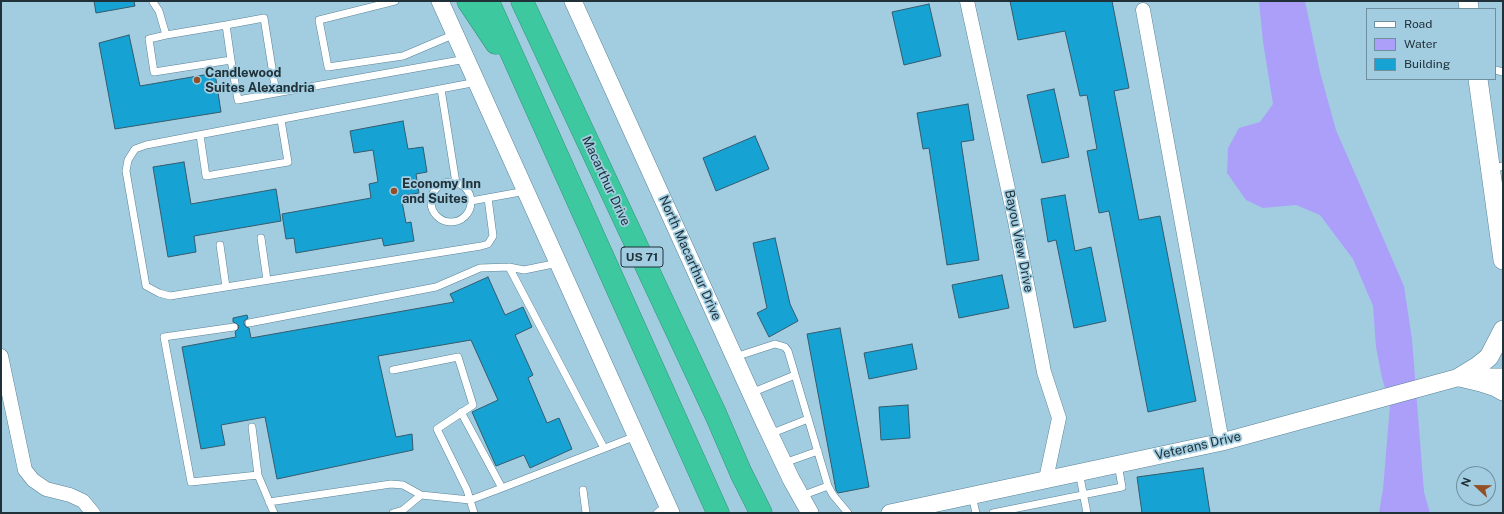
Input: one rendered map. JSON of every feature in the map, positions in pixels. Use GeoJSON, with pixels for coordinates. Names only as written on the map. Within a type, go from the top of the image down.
{"type":"FeatureCollection","features":[{"type":"Feature","properties":{"kind":"highway"},"geometry":{"type":"LineString","coordinates":[[468,1],[532,97]]}},
{"type":"Feature","properties":{"kind":"highway","name":"US 71"},"geometry":{"type":"LineString","coordinates":[[488,1],[718,513]]}},
{"type":"Feature","properties":{"kind":"highway","name":"Macarthur Drive"},"geometry":{"type":"LineString","coordinates":[[522,1],[716,415],[741,473],[761,513]]}},
{"type":"Feature","properties":{"kind":"main road"},"geometry":{"type":"LineString","coordinates":[[1478,80],[1497,167],[1503,260]]}},
{"type":"Feature","properties":{"kind":"main road"},"geometry":{"type":"LineString","coordinates":[[1455,378],[1478,366],[1489,356],[1503,330]]}},
{"type":"Feature","properties":{"kind":"main road"},"geometry":{"type":"LineString","coordinates":[[1455,378],[1481,382],[1503,391]]}},
{"type":"Feature","properties":{"kind":"street"},"geometry":{"type":"LineString","coordinates":[[440,1],[637,436],[665,510]]}},
{"type":"Feature","properties":{"kind":"street","name":"North Macarthur Drive"},"geometry":{"type":"LineString","coordinates":[[573,1],[751,393],[784,463],[810,513]]}},
{"type":"Feature","properties":{"kind":"street","name":"Bayou View Drive"},"geometry":{"type":"LineString","coordinates":[[967,1],[1015,221],[1044,372],[1059,418],[1046,480]]}},
{"type":"Feature","properties":{"kind":"street"},"geometry":{"type":"LineString","coordinates":[[1142,10],[1222,442]]}},
{"type":"Feature","properties":{"kind":"street"},"geometry":{"type":"LineString","coordinates":[[1,356],[25,470],[33,480],[46,489],[70,495],[83,501],[93,513]]}},
{"type":"Feature","properties":{"kind":"street","name":"Veterans Drive"},"geometry":{"type":"LineString","coordinates":[[890,513],[1222,442],[1455,378],[1503,377]]}},
{"type":"Feature","properties":{"kind":"lane"},"geometry":{"type":"LineString","coordinates":[[395,1],[319,20],[328,67],[403,56],[455,34]]}},
{"type":"Feature","properties":{"kind":"lane"},"geometry":{"type":"LineString","coordinates":[[156,2],[166,35]]}},
{"type":"Feature","properties":{"kind":"lane"},"geometry":{"type":"LineString","coordinates":[[232,60],[154,72],[149,39],[264,18],[276,93]]}},
{"type":"Feature","properties":{"kind":"lane"},"geometry":{"type":"LineString","coordinates":[[226,25],[238,100],[466,59]]}},
{"type":"Feature","properties":{"kind":"lane"},"geometry":{"type":"LineString","coordinates":[[477,82],[146,145],[135,149],[128,160],[126,171],[146,286],[159,293],[170,296],[488,244],[493,236],[488,198]]}},
{"type":"Feature","properties":{"kind":"lane"},"geometry":{"type":"LineString","coordinates":[[441,89],[456,183]]}},
{"type":"Feature","properties":{"kind":"lane"},"geometry":{"type":"LineString","coordinates":[[200,135],[206,176],[288,162],[281,120]]}},
{"type":"Feature","properties":{"kind":"lane"},"geometry":{"type":"LineString","coordinates":[[444,183],[456,183],[462,185],[470,195],[470,208],[462,219],[455,222],[448,222],[436,216],[432,210],[431,203],[434,191],[444,183]]}},
{"type":"Feature","properties":{"kind":"lane"},"geometry":{"type":"LineString","coordinates":[[471,201],[526,191]]}},
{"type":"Feature","properties":{"kind":"lane"},"geometry":{"type":"LineString","coordinates":[[261,238],[267,280]]}},
{"type":"Feature","properties":{"kind":"lane"},"geometry":{"type":"LineString","coordinates":[[220,245],[226,287]]}},
{"type":"Feature","properties":{"kind":"lane"},"geometry":{"type":"LineString","coordinates":[[249,324],[436,287],[480,268],[509,267],[524,270],[559,263]]}},
{"type":"Feature","properties":{"kind":"lane"},"geometry":{"type":"LineString","coordinates":[[509,267],[604,448]]}},
{"type":"Feature","properties":{"kind":"lane"},"geometry":{"type":"LineString","coordinates":[[234,327],[164,337],[191,482],[258,475]]}},
{"type":"Feature","properties":{"kind":"lane"},"geometry":{"type":"LineString","coordinates":[[735,357],[770,345],[780,344],[788,351],[828,486],[833,496],[848,513]]}},
{"type":"Feature","properties":{"kind":"lane"},"geometry":{"type":"LineString","coordinates":[[393,370],[458,357],[473,405],[437,429],[467,490],[474,513]]}},
{"type":"Feature","properties":{"kind":"lane"},"geometry":{"type":"LineString","coordinates":[[751,393],[795,375]]}},
{"type":"Feature","properties":{"kind":"lane"},"geometry":{"type":"LineString","coordinates":[[461,412],[502,488]]}},
{"type":"Feature","properties":{"kind":"lane"},"geometry":{"type":"LineString","coordinates":[[770,434],[808,419]]}},
{"type":"Feature","properties":{"kind":"lane"},"geometry":{"type":"LineString","coordinates":[[252,427],[258,475],[274,513]]}},
{"type":"Feature","properties":{"kind":"lane"},"geometry":{"type":"LineString","coordinates":[[269,502],[391,484],[403,485],[421,495],[470,500],[637,436]]}},
{"type":"Feature","properties":{"kind":"lane"},"geometry":{"type":"LineString","coordinates":[[784,463],[818,451]]}},
{"type":"Feature","properties":{"kind":"lane"},"geometry":{"type":"LineString","coordinates":[[993,513],[1122,487],[1118,464]]}},
{"type":"Feature","properties":{"kind":"lane"},"geometry":{"type":"LineString","coordinates":[[1079,472],[1087,513]]}},
{"type":"Feature","properties":{"kind":"lane"},"geometry":{"type":"LineString","coordinates":[[801,496],[828,486]]}},
{"type":"Feature","properties":{"kind":"lane"},"geometry":{"type":"LineString","coordinates":[[583,490],[586,513]]}},
{"type":"Feature","properties":{"kind":"lane"},"geometry":{"type":"LineString","coordinates":[[393,513],[403,510],[421,495]]}},
{"type":"Feature","properties":{"kind":"lane"},"geometry":{"type":"LineString","coordinates":[[972,496],[976,513]]}},
{"type":"Feature","properties":{"kind":"water"},"geometry":{"type":"Polygon","coordinates":[[[1259,1],[1305,1],[1320,72],[1336,130],[1404,286],[1412,339],[1424,492],[1430,513],[1379,513],[1383,489],[1390,405],[1382,378],[1376,347],[1373,306],[1353,259],[1320,215],[1296,205],[1263,208],[1246,200],[1227,173],[1228,148],[1239,128],[1260,122],[1273,104],[1263,42],[1259,1]]]}},
{"type":"Feature","properties":{"kind":"building"},"geometry":{"type":"Polygon","coordinates":[[[94,1],[134,1],[135,6],[96,13],[94,1]]]}},
{"type":"Feature","properties":{"kind":"building"},"geometry":{"type":"Polygon","coordinates":[[[1010,1],[1112,1],[1129,88],[1114,91],[1139,220],[1160,216],[1196,401],[1148,412],[1109,211],[1099,213],[1087,151],[1097,149],[1087,95],[1080,96],[1065,31],[1018,40],[1010,1]]]}},
{"type":"Feature","properties":{"kind":"building"},"geometry":{"type":"Polygon","coordinates":[[[929,4],[941,56],[904,65],[892,12],[929,4]]]}},
{"type":"Feature","properties":{"kind":"building","name":"Candlewood Suites Alexandria"},"geometry":{"type":"Polygon","coordinates":[[[129,35],[140,86],[215,73],[221,112],[115,129],[99,43],[129,35]]]}},
{"type":"Feature","properties":{"kind":"building"},"geometry":{"type":"Polygon","coordinates":[[[1054,89],[1069,157],[1042,163],[1027,95],[1054,89]]]}},
{"type":"Feature","properties":{"kind":"building"},"geometry":{"type":"Polygon","coordinates":[[[968,104],[974,140],[961,142],[979,260],[947,265],[929,148],[923,149],[917,113],[968,104]]]}},
{"type":"Feature","properties":{"kind":"building","name":"Economy Inn and Suites"},"geometry":{"type":"Polygon","coordinates":[[[403,121],[408,149],[423,147],[427,172],[416,174],[419,193],[401,196],[406,223],[411,222],[414,241],[384,246],[382,238],[296,253],[294,238],[286,239],[282,214],[371,198],[369,184],[378,182],[373,150],[354,153],[350,131],[403,121]]]}},
{"type":"Feature","properties":{"kind":"building"},"geometry":{"type":"Polygon","coordinates":[[[755,136],[769,169],[716,191],[703,158],[755,136]]]}},
{"type":"Feature","properties":{"kind":"building"},"geometry":{"type":"Polygon","coordinates":[[[184,162],[191,204],[276,189],[281,221],[194,236],[196,252],[168,257],[153,167],[184,162]]]}},
{"type":"Feature","properties":{"kind":"building"},"geometry":{"type":"Polygon","coordinates":[[[1065,195],[1075,251],[1091,247],[1106,321],[1074,328],[1056,240],[1048,242],[1041,199],[1065,195]]]}},
{"type":"Feature","properties":{"kind":"building"},"geometry":{"type":"Polygon","coordinates":[[[775,238],[790,304],[798,321],[769,337],[757,313],[767,308],[753,243],[775,238]]]}},
{"type":"Feature","properties":{"kind":"building"},"geometry":{"type":"Polygon","coordinates":[[[1002,275],[1009,308],[959,318],[952,285],[1002,275]]]}},
{"type":"Feature","properties":{"kind":"building"},"geometry":{"type":"Polygon","coordinates":[[[488,277],[505,315],[523,307],[532,327],[515,335],[533,375],[528,378],[547,423],[559,418],[572,449],[530,468],[524,455],[496,466],[472,412],[498,400],[471,340],[378,356],[396,437],[412,434],[413,450],[277,479],[265,417],[221,425],[225,445],[201,449],[182,347],[236,337],[235,332],[239,326],[233,322],[233,318],[247,315],[248,318],[244,321],[244,324],[249,328],[251,338],[454,302],[450,294],[488,277]]]}},
{"type":"Feature","properties":{"kind":"building"},"geometry":{"type":"Polygon","coordinates":[[[840,328],[869,487],[838,493],[836,490],[807,334],[840,328]]]}},
{"type":"Feature","properties":{"kind":"building"},"geometry":{"type":"Polygon","coordinates":[[[912,344],[917,369],[869,379],[864,353],[912,344]]]}},
{"type":"Feature","properties":{"kind":"building"},"geometry":{"type":"Polygon","coordinates":[[[908,405],[910,438],[881,440],[879,407],[908,405]]]}},
{"type":"Feature","properties":{"kind":"building"},"geometry":{"type":"Polygon","coordinates":[[[1203,468],[1210,513],[1142,513],[1137,477],[1203,468]]]}},
{"type":"Feature","properties":{"kind":"place","name":"Candlewood Suites Alexandria"},"geometry":{"type":"Point","coordinates":[197,80]}},
{"type":"Feature","properties":{"kind":"place","name":"Economy Inn and Suites"},"geometry":{"type":"Point","coordinates":[394,191]}}]}
